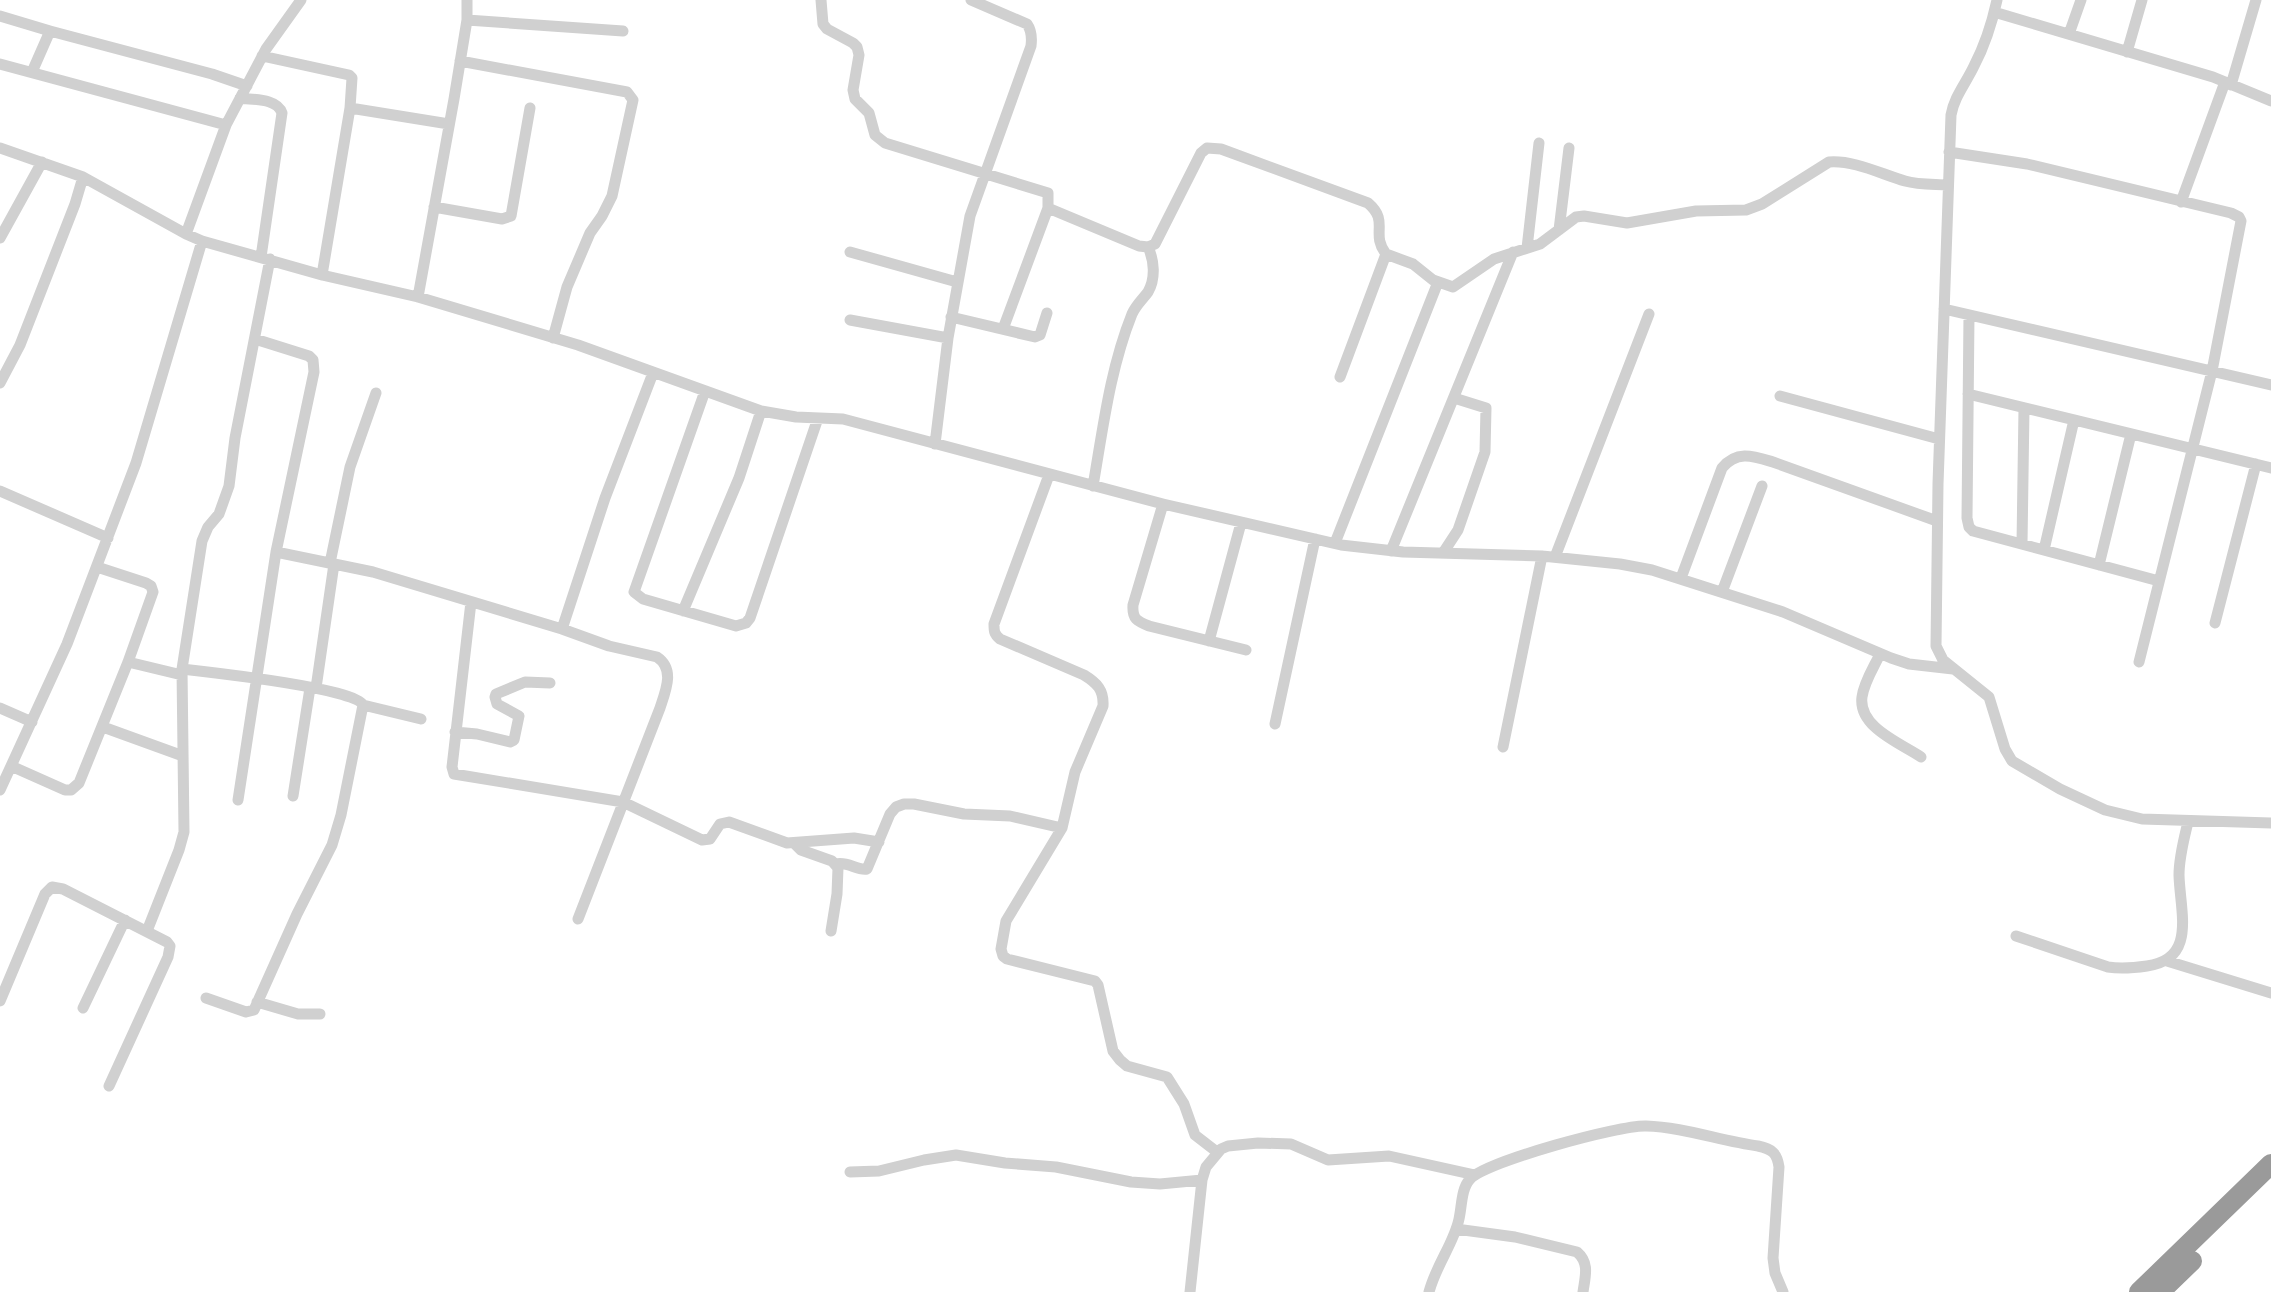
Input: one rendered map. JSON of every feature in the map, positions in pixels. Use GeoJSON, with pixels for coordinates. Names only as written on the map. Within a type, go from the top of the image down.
{"type":"FeatureCollection","features":[{"type":"Feature","properties":{"kind":"highway"},"geometry":{"type":"LineString","coordinates":[[2139,1292],[2271,1164]]}},
{"type":"Feature","properties":{"kind":"highway"},"geometry":{"type":"LineString","coordinates":[[2160,1292],[2271,1181]]}},
{"type":"Feature","properties":{"kind":"street"},"geometry":{"type":"LineString","coordinates":[[186,234],[226,125],[262,56],[301,0]]}},
{"type":"Feature","properties":{"kind":"street"},"geometry":{"type":"LineString","coordinates":[[418,297],[467,20],[467,0]]}},
{"type":"Feature","properties":{"kind":"street"},"geometry":{"type":"LineString","coordinates":[[821,0],[823,24],[828,29],[853,43],[857,48],[859,55],[853,90],[855,99],[869,113],[878,139],[884,143],[1044,191],[1049,196],[1048,208],[1003,329]]}},
{"type":"Feature","properties":{"kind":"street"},"geometry":{"type":"LineString","coordinates":[[935,444],[951,317],[970,216],[987,173],[1031,46],[1032,38],[1027,24],[971,0]]}},
{"type":"Feature","properties":{"kind":"street"},"geometry":{"type":"LineString","coordinates":[[1997,0],[1982,51],[1952,106],[1937,521],[1935,639],[1939,654],[1953,669],[1974,683],[1989,697],[1993,704],[1995,720],[2005,749],[2015,764],[2105,810],[2142,819],[2188,822],[2271,823]]}},
{"type":"Feature","properties":{"kind":"street"},"geometry":{"type":"LineString","coordinates":[[2068,34],[2081,0]]}},
{"type":"Feature","properties":{"kind":"street"},"geometry":{"type":"LineString","coordinates":[[2127,52],[2142,0]]}},
{"type":"Feature","properties":{"kind":"street"},"geometry":{"type":"LineString","coordinates":[[2180,202],[2228,83],[2256,0]]}},
{"type":"Feature","properties":{"kind":"street"},"geometry":{"type":"LineString","coordinates":[[1994,12],[2228,83],[2271,101]]}},
{"type":"Feature","properties":{"kind":"street"},"geometry":{"type":"LineString","coordinates":[[0,16],[50,32],[212,74],[247,86]]}},
{"type":"Feature","properties":{"kind":"street"},"geometry":{"type":"LineString","coordinates":[[467,20],[623,31]]}},
{"type":"Feature","properties":{"kind":"street"},"geometry":{"type":"LineString","coordinates":[[32,72],[50,32]]}},
{"type":"Feature","properties":{"kind":"street"},"geometry":{"type":"LineString","coordinates":[[262,56],[349,75],[352,78],[350,108],[322,275]]}},
{"type":"Feature","properties":{"kind":"street"},"geometry":{"type":"LineString","coordinates":[[460,60],[627,92],[632,96],[633,100],[612,196],[602,216],[590,233],[566,287],[553,338]]}},
{"type":"Feature","properties":{"kind":"street"},"geometry":{"type":"LineString","coordinates":[[0,64],[226,125]]}},
{"type":"Feature","properties":{"kind":"street"},"geometry":{"type":"LineString","coordinates":[[147,931],[179,850],[184,832],[182,672],[202,541],[208,527],[219,514],[227,491],[235,438],[255,339],[266,258],[282,113],[278,106],[273,103],[240,98]]}},
{"type":"Feature","properties":{"kind":"street"},"geometry":{"type":"LineString","coordinates":[[350,108],[449,124]]}},
{"type":"Feature","properties":{"kind":"street"},"geometry":{"type":"LineString","coordinates":[[434,207],[502,220],[511,216],[530,108]]}},
{"type":"Feature","properties":{"kind":"street"},"geometry":{"type":"LineString","coordinates":[[1527,248],[1538,143]]}},
{"type":"Feature","properties":{"kind":"street"},"geometry":{"type":"LineString","coordinates":[[0,148],[83,177],[202,241],[322,275],[418,297],[553,338],[761,411],[796,418],[843,419],[1163,504],[1335,543],[1391,551],[1554,557],[1620,564],[1652,570],[1783,612],[1880,654],[1909,664],[1953,669]]}},
{"type":"Feature","properties":{"kind":"street"},"geometry":{"type":"LineString","coordinates":[[1048,208],[1139,246],[1148,247],[1155,244],[1201,153],[1207,148],[1214,148],[1368,203],[1377,211],[1379,217],[1379,241],[1386,254],[1413,264],[1438,282],[1449,287],[1457,286],[1494,259],[1540,244],[1576,218],[1584,216],[1627,223],[1696,211],[1746,210],[1762,204],[1829,162],[1837,161],[1854,165],[1907,182],[1948,185]]}},
{"type":"Feature","properties":{"kind":"street"},"geometry":{"type":"LineString","coordinates":[[1559,230],[1569,148]]}},
{"type":"Feature","properties":{"kind":"street"},"geometry":{"type":"LineString","coordinates":[[1949,152],[2028,164],[2231,214],[2241,221],[2212,371],[2139,662]]}},
{"type":"Feature","properties":{"kind":"street"},"geometry":{"type":"LineString","coordinates":[[0,238],[42,162]]}},
{"type":"Feature","properties":{"kind":"street"},"geometry":{"type":"LineString","coordinates":[[0,383],[20,345],[75,204],[83,177]]}},
{"type":"Feature","properties":{"kind":"street"},"geometry":{"type":"LineString","coordinates":[[0,790],[67,644],[136,462],[202,241]]}},
{"type":"Feature","properties":{"kind":"street"},"geometry":{"type":"LineString","coordinates":[[1093,486],[1103,421],[1117,361],[1133,313],[1149,290],[1152,282],[1153,265],[1148,247]]}},
{"type":"Feature","properties":{"kind":"street"},"geometry":{"type":"LineString","coordinates":[[850,252],[957,282]]}},
{"type":"Feature","properties":{"kind":"street"},"geometry":{"type":"LineString","coordinates":[[1391,551],[1513,252]]}},
{"type":"Feature","properties":{"kind":"street"},"geometry":{"type":"LineString","coordinates":[[1340,377],[1386,254]]}},
{"type":"Feature","properties":{"kind":"street"},"geometry":{"type":"LineString","coordinates":[[1335,543],[1438,282]]}},
{"type":"Feature","properties":{"kind":"street"},"geometry":{"type":"LineString","coordinates":[[1944,309],[2271,385]]}},
{"type":"Feature","properties":{"kind":"street"},"geometry":{"type":"LineString","coordinates":[[951,317],[1035,337],[1040,335],[1047,312]]}},
{"type":"Feature","properties":{"kind":"street"},"geometry":{"type":"LineString","coordinates":[[1554,557],[1650,314]]}},
{"type":"Feature","properties":{"kind":"street"},"geometry":{"type":"LineString","coordinates":[[1969,315],[1967,518],[1969,527],[1973,531],[2159,580]]}},
{"type":"Feature","properties":{"kind":"street"},"geometry":{"type":"LineString","coordinates":[[850,320],[948,338]]}},
{"type":"Feature","properties":{"kind":"street"},"geometry":{"type":"LineString","coordinates":[[238,800],[276,552],[314,366],[309,356],[255,339]]}},
{"type":"Feature","properties":{"kind":"street"},"geometry":{"type":"LineString","coordinates":[[562,629],[605,498],[653,373]]}},
{"type":"Feature","properties":{"kind":"street"},"geometry":{"type":"LineString","coordinates":[[705,391],[634,592],[643,599],[736,626],[746,623],[750,618],[818,418]]}},
{"type":"Feature","properties":{"kind":"street"},"geometry":{"type":"LineString","coordinates":[[293,796],[350,467],[376,393]]}},
{"type":"Feature","properties":{"kind":"street"},"geometry":{"type":"LineString","coordinates":[[1968,394],[2271,468]]}},
{"type":"Feature","properties":{"kind":"street"},"geometry":{"type":"LineString","coordinates":[[1780,396],[1939,439]]}},
{"type":"Feature","properties":{"kind":"street"},"geometry":{"type":"LineString","coordinates":[[1443,553],[1458,530],[1485,452],[1486,408],[1454,398]]}},
{"type":"Feature","properties":{"kind":"street"},"geometry":{"type":"LineString","coordinates":[[2022,544],[2024,408]]}},
{"type":"Feature","properties":{"kind":"street"},"geometry":{"type":"LineString","coordinates":[[683,611],[739,478],[761,411]]}},
{"type":"Feature","properties":{"kind":"street"},"geometry":{"type":"LineString","coordinates":[[2044,550],[2074,420]]}},
{"type":"Feature","properties":{"kind":"street"},"geometry":{"type":"LineString","coordinates":[[2099,564],[2131,434]]}},
{"type":"Feature","properties":{"kind":"street"},"geometry":{"type":"LineString","coordinates":[[1681,578],[1722,468],[1728,461],[1738,456],[1755,456],[1937,521]]}},
{"type":"Feature","properties":{"kind":"street"},"geometry":{"type":"LineString","coordinates":[[2215,623],[2256,464]]}},
{"type":"Feature","properties":{"kind":"street"},"geometry":{"type":"LineString","coordinates":[[1049,475],[994,624],[995,635],[1000,639],[1084,675],[1094,682],[1103,696],[1103,706],[1075,772],[1062,828],[1005,924],[1001,949],[1003,956],[1007,959],[1095,981],[1098,985],[1113,1051],[1127,1066],[1161,1074],[1171,1081],[1187,1112],[1194,1135],[1217,1152]]}},
{"type":"Feature","properties":{"kind":"street"},"geometry":{"type":"LineString","coordinates":[[1722,592],[1762,486]]}},
{"type":"Feature","properties":{"kind":"street"},"geometry":{"type":"LineString","coordinates":[[0,491],[108,538]]}},
{"type":"Feature","properties":{"kind":"street"},"geometry":{"type":"LineString","coordinates":[[1163,504],[1132,613],[1136,620],[1149,626],[1246,650]]}},
{"type":"Feature","properties":{"kind":"street"},"geometry":{"type":"LineString","coordinates":[[1209,641],[1241,523]]}},
{"type":"Feature","properties":{"kind":"street"},"geometry":{"type":"LineString","coordinates":[[1275,724],[1316,539]]}},
{"type":"Feature","properties":{"kind":"street"},"geometry":{"type":"LineString","coordinates":[[276,552],[373,572],[562,629],[609,646],[656,657],[667,667],[668,681],[660,708],[578,919]]}},
{"type":"Feature","properties":{"kind":"street"},"geometry":{"type":"LineString","coordinates":[[1503,747],[1542,556]]}},
{"type":"Feature","properties":{"kind":"street"},"geometry":{"type":"LineString","coordinates":[[11,766],[71,790],[79,783],[128,662],[153,592],[151,586],[146,583],[97,567]]}},
{"type":"Feature","properties":{"kind":"street"},"geometry":{"type":"LineString","coordinates":[[471,602],[455,732],[452,767],[454,774],[623,802],[702,840],[710,839],[720,824],[729,822],[779,840],[794,843],[854,838],[879,842]]}},
{"type":"Feature","properties":{"kind":"street"},"geometry":{"type":"LineString","coordinates":[[1880,654],[1864,688],[1862,710],[1866,718],[1875,727],[1921,757]]}},
{"type":"Feature","properties":{"kind":"street"},"geometry":{"type":"LineString","coordinates":[[128,662],[182,672],[256,678],[313,688],[356,697],[363,705],[421,719]]}},
{"type":"Feature","properties":{"kind":"street"},"geometry":{"type":"LineString","coordinates":[[455,732],[478,734],[510,742],[514,740],[519,716],[497,704],[496,694],[525,682],[550,683]]}},
{"type":"Feature","properties":{"kind":"street"},"geometry":{"type":"LineString","coordinates":[[206,998],[250,1013],[257,1002],[296,914],[332,845],[341,815],[363,705]]}},
{"type":"Feature","properties":{"kind":"street"},"geometry":{"type":"LineString","coordinates":[[0,708],[32,722]]}},
{"type":"Feature","properties":{"kind":"street"},"geometry":{"type":"LineString","coordinates":[[102,727],[183,756]]}},
{"type":"Feature","properties":{"kind":"street"},"geometry":{"type":"LineString","coordinates":[[794,843],[801,850],[826,858],[836,864],[846,863],[866,870],[869,867],[890,814],[896,807],[904,804],[914,804],[964,814],[1010,816],[1062,828]]}},
{"type":"Feature","properties":{"kind":"street"},"geometry":{"type":"LineString","coordinates":[[2016,936],[2108,967],[2130,969],[2167,961],[2178,950],[2180,939],[2183,914],[2180,861],[2188,822]]}},
{"type":"Feature","properties":{"kind":"street"},"geometry":{"type":"LineString","coordinates":[[831,931],[839,875],[836,864]]}},
{"type":"Feature","properties":{"kind":"street"},"geometry":{"type":"LineString","coordinates":[[0,1001],[49,889],[52,887],[62,888],[167,942],[170,952],[109,1086]]}},
{"type":"Feature","properties":{"kind":"street"},"geometry":{"type":"LineString","coordinates":[[84,1008],[125,920]]}},
{"type":"Feature","properties":{"kind":"street"},"geometry":{"type":"LineString","coordinates":[[2167,961],[2271,992]]}},
{"type":"Feature","properties":{"kind":"street"},"geometry":{"type":"LineString","coordinates":[[257,1002],[298,1014],[320,1014]]}},
{"type":"Feature","properties":{"kind":"street"},"geometry":{"type":"LineString","coordinates":[[1429,1292],[1437,1266],[1456,1229],[1465,1186],[1475,1175],[1490,1167],[1548,1147],[1639,1126],[1677,1130],[1767,1148],[1774,1152],[1778,1157],[1773,1258],[1774,1272],[1783,1292]]}},
{"type":"Feature","properties":{"kind":"street"},"geometry":{"type":"LineString","coordinates":[[1190,1292],[1202,1180],[1206,1167],[1217,1152],[1228,1146],[1282,1144],[1299,1147],[1328,1160],[1390,1156],[1475,1175]]}},
{"type":"Feature","properties":{"kind":"street"},"geometry":{"type":"LineString","coordinates":[[850,1172],[879,1171],[924,1160],[956,1155],[998,1162],[1056,1167],[1131,1182],[1160,1184],[1202,1180]]}},
{"type":"Feature","properties":{"kind":"street"},"geometry":{"type":"LineString","coordinates":[[1456,1229],[1515,1237],[1577,1252],[1584,1258],[1586,1264],[1583,1292]]}}]}
